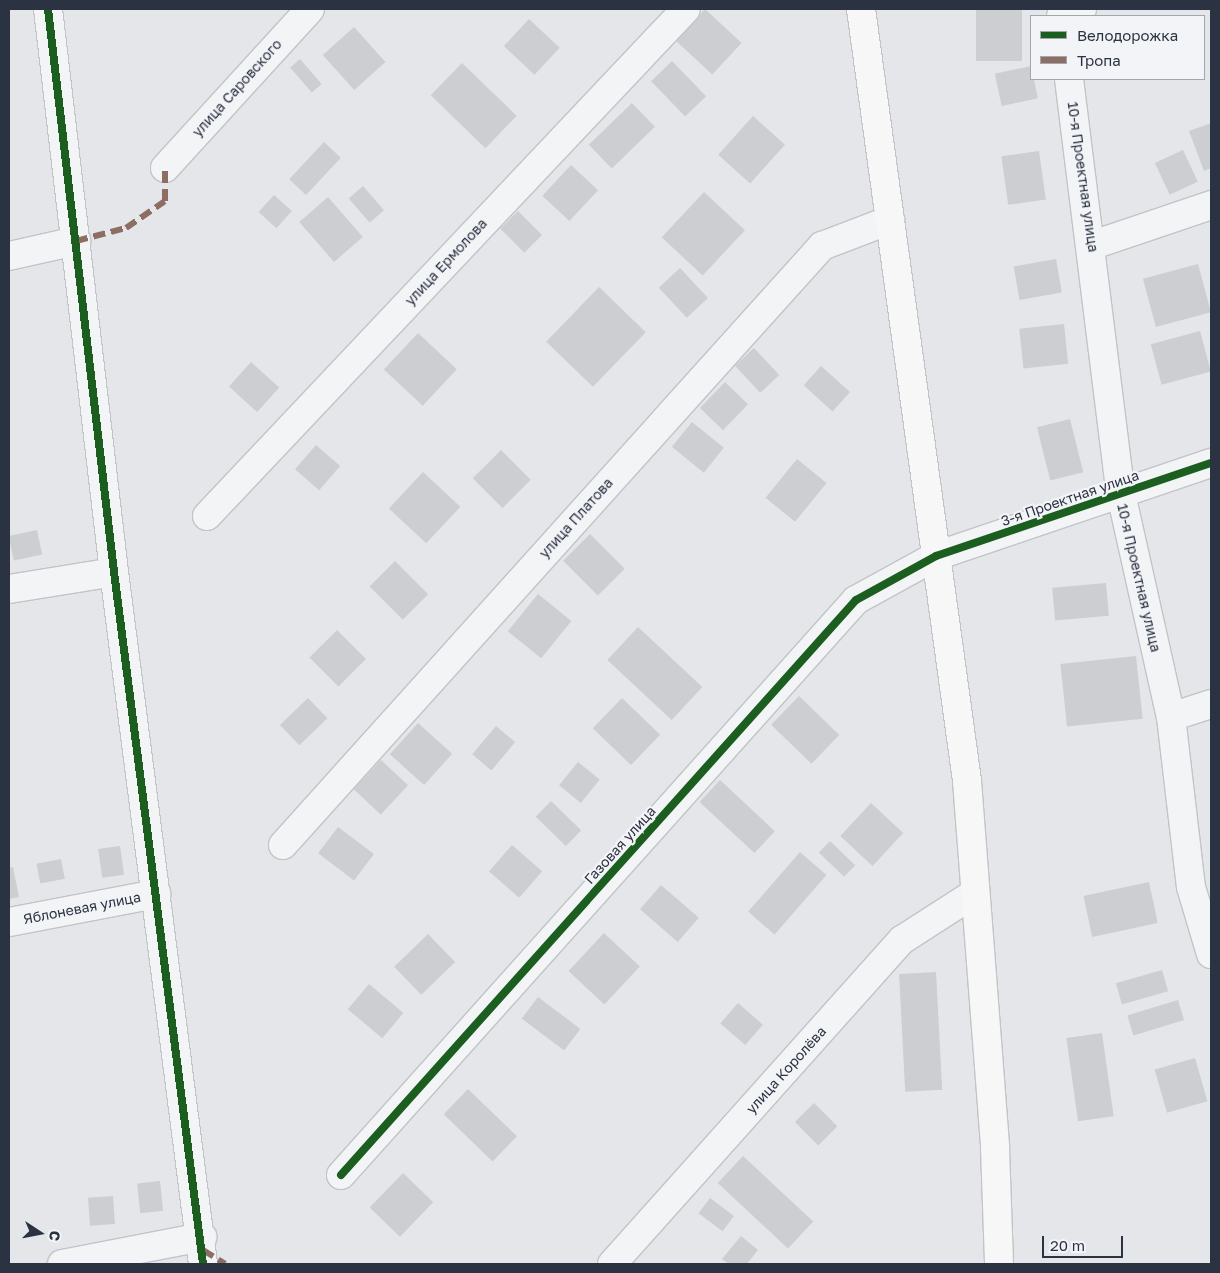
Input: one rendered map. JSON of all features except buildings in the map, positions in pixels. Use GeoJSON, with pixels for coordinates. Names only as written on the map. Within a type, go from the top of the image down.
{"type":"FeatureCollection","features":[{"type":"Feature","properties":{"kind":"main road"},"geometry":{"type":"LineString","coordinates":[[861,9],[967,781],[995,1148],[999,1264]]}},
{"type":"Feature","properties":{"kind":"street"},"geometry":{"type":"LineString","coordinates":[[48,9],[114,572],[202,1237],[203,1264]]}},
{"type":"Feature","properties":{"kind":"street","name":"улица Саровского"},"geometry":{"type":"LineString","coordinates":[[164,168],[310,9]]}},
{"type":"Feature","properties":{"kind":"street","name":"улица Ермолова"},"geometry":{"type":"LineString","coordinates":[[207,516],[686,9]]}},
{"type":"Feature","properties":{"kind":"street"},"geometry":{"type":"LineString","coordinates":[[1064,15],[1082,9]]}},
{"type":"Feature","properties":{"kind":"street","name":"10-я Проектная улица"},"geometry":{"type":"LineString","coordinates":[[1069,80],[1093,245],[1121,494],[1171,717],[1191,887],[1211,954]]}},
{"type":"Feature","properties":{"kind":"street"},"geometry":{"type":"LineString","coordinates":[[1093,245],[1211,205]]}},
{"type":"Feature","properties":{"kind":"street","name":"улица Платова"},"geometry":{"type":"LineString","coordinates":[[282,845],[822,246],[890,220]]}},
{"type":"Feature","properties":{"kind":"street"},"geometry":{"type":"LineString","coordinates":[[9,256],[76,241]]}},
{"type":"Feature","properties":{"kind":"street","name":"3-я Проектная улица"},"geometry":{"type":"LineString","coordinates":[[936,556],[1211,463]]}},
{"type":"Feature","properties":{"kind":"street","name":"Газовая улица"},"geometry":{"type":"LineString","coordinates":[[341,1175],[856,600],[936,556]]}},
{"type":"Feature","properties":{"kind":"street"},"geometry":{"type":"LineString","coordinates":[[9,589],[114,572]]}},
{"type":"Feature","properties":{"kind":"street"},"geometry":{"type":"LineString","coordinates":[[1171,717],[1211,704]]}},
{"type":"Feature","properties":{"kind":"street","name":"улица Королёва"},"geometry":{"type":"LineString","coordinates":[[612,1264],[902,940],[976,893]]}},
{"type":"Feature","properties":{"kind":"street","name":"Яблоневая улица"},"geometry":{"type":"LineString","coordinates":[[9,922],[156,894]]}},
{"type":"Feature","properties":{"kind":"street"},"geometry":{"type":"LineString","coordinates":[[62,1264],[202,1237]]}},
{"type":"Feature","properties":{"kind":"marked path"},"geometry":{"type":"LineString","coordinates":[[76,241],[126,228],[165,201],[165,168]]}},
{"type":"Feature","properties":{"kind":"marked path"},"geometry":{"type":"LineString","coordinates":[[203,1250],[225,1264]]}},
{"type":"Feature","properties":{"kind":"cycle path"},"geometry":{"type":"LineString","coordinates":[[48,9],[114,572],[203,1264]]}},
{"type":"Feature","properties":{"kind":"cycle path"},"geometry":{"type":"LineString","coordinates":[[341,1175],[856,600],[936,556],[1211,463]]}}]}
